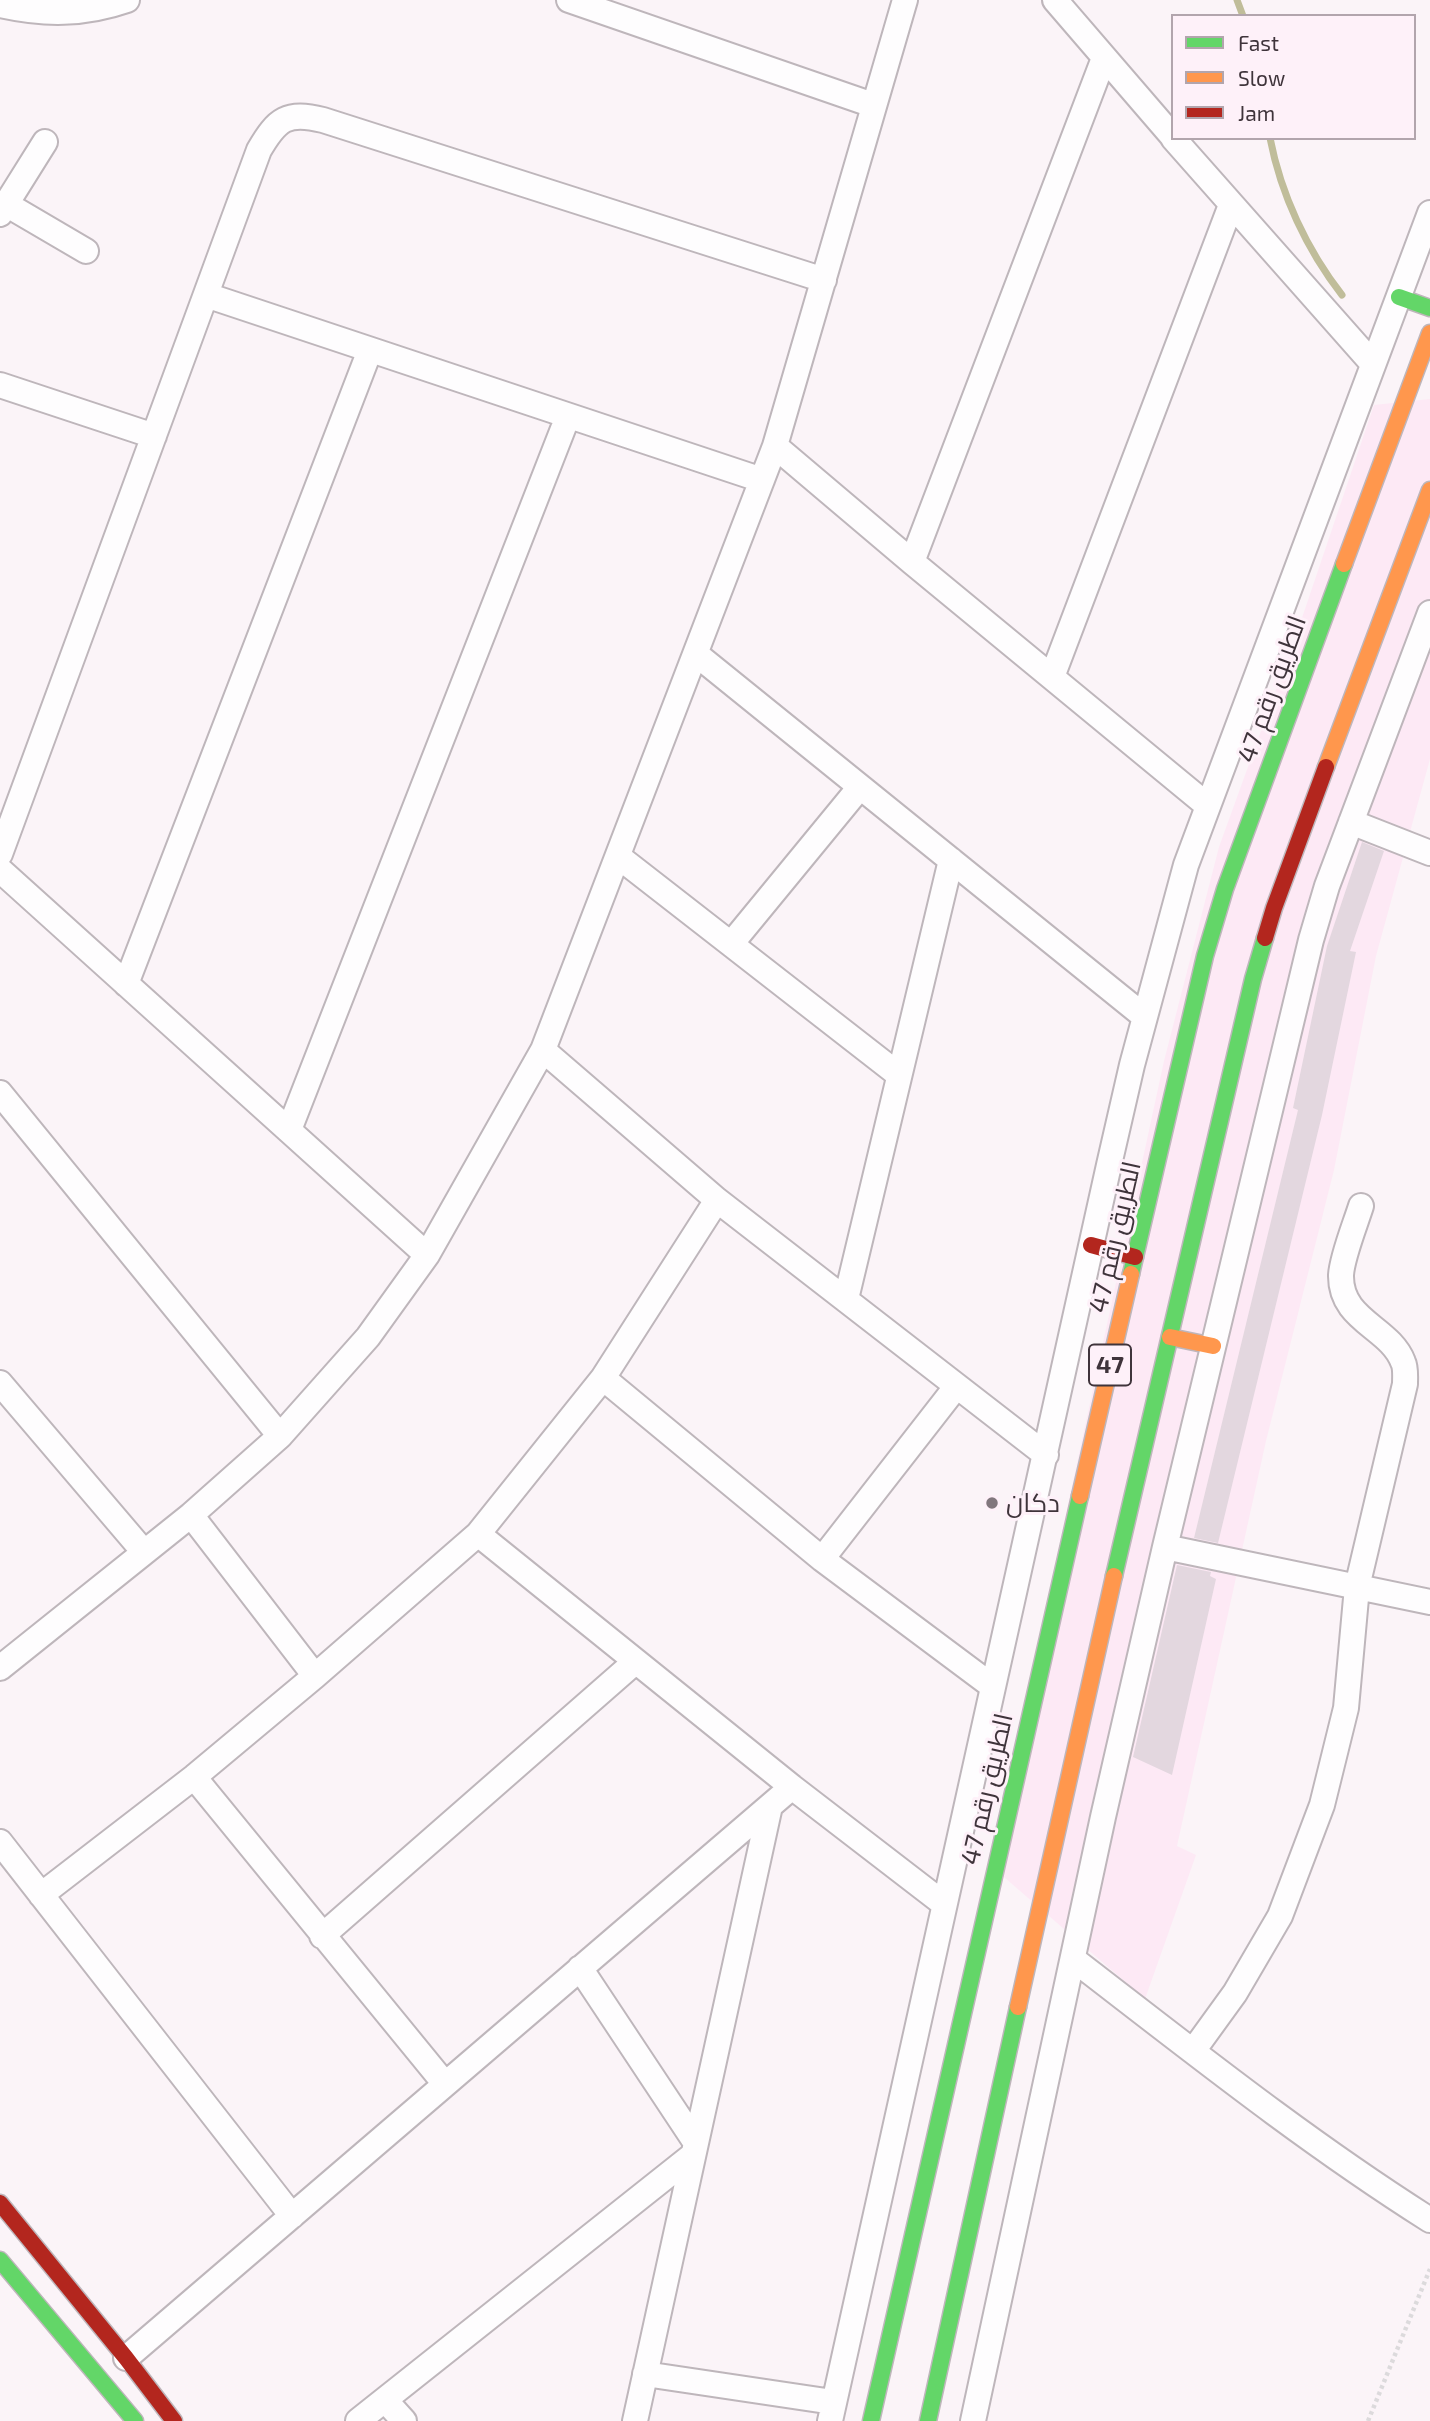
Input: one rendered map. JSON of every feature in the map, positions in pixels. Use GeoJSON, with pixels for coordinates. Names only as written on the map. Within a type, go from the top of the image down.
{"type":"FeatureCollection","features":[{"type":"Feature","properties":{"kind":"main road"},"geometry":{"type":"LineString","coordinates":[[1399,297],[1430,308]]}},
{"type":"Feature","properties":{"kind":"main road","name":"الطريق رقم 47"},"geometry":{"type":"LineString","coordinates":[[871,2421],[1025,1731],[1205,956],[1224,889],[1341,593],[1430,332]]}},
{"type":"Feature","properties":{"kind":"main road","name":"47"},"geometry":{"type":"LineString","coordinates":[[928,2421],[1075,1745],[1257,967],[1274,908],[1379,607],[1430,490]]}},
{"type":"Feature","properties":{"kind":"main road"},"geometry":{"type":"LineString","coordinates":[[1091,1245],[1135,1257]]}},
{"type":"Feature","properties":{"kind":"main road"},"geometry":{"type":"LineString","coordinates":[[1170,1338],[1213,1346]]}},
{"type":"Feature","properties":{"kind":"main road"},"geometry":{"type":"LineString","coordinates":[[0,2203],[174,2421]]}},
{"type":"Feature","properties":{"kind":"main road"},"geometry":{"type":"LineString","coordinates":[[0,2260],[135,2421]]}},
{"type":"Feature","properties":{"kind":"street"},"geometry":{"type":"LineString","coordinates":[[0,5],[34,12],[73,13],[127,0]]}},
{"type":"Feature","properties":{"kind":"street"},"geometry":{"type":"LineString","coordinates":[[569,0],[873,105]]}},
{"type":"Feature","properties":{"kind":"street"},"geometry":{"type":"LineString","coordinates":[[0,1668],[191,1515],[280,1436],[368,1337],[427,1255],[543,1050],[775,446],[905,0]]}},
{"type":"Feature","properties":{"kind":"street"},"geometry":{"type":"LineString","coordinates":[[1055,0],[1171,136]]}},
{"type":"Feature","properties":{"kind":"street"},"geometry":{"type":"LineString","coordinates":[[912,562],[1104,58]]}},
{"type":"Feature","properties":{"kind":"street"},"geometry":{"type":"LineString","coordinates":[[0,854],[259,150],[281,120],[302,115],[824,280]]}},
{"type":"Feature","properties":{"kind":"street"},"geometry":{"type":"LineString","coordinates":[[1175,140],[1373,364]]}},
{"type":"Feature","properties":{"kind":"street"},"geometry":{"type":"LineString","coordinates":[[45,142],[3,209],[86,251]]}},
{"type":"Feature","properties":{"kind":"street"},"geometry":{"type":"LineString","coordinates":[[1052,677],[1231,205]]}},
{"type":"Feature","properties":{"kind":"street"},"geometry":{"type":"LineString","coordinates":[[646,2374],[832,2411],[1091,1245],[1145,1017],[1186,865],[1430,213]]}},
{"type":"Feature","properties":{"kind":"street"},"geometry":{"type":"LineString","coordinates":[[206,295],[762,480]]}},
{"type":"Feature","properties":{"kind":"street"},"geometry":{"type":"LineString","coordinates":[[126,984],[370,350]]}},
{"type":"Feature","properties":{"kind":"street"},"geometry":{"type":"LineString","coordinates":[[0,385],[154,436]]}},
{"type":"Feature","properties":{"kind":"street"},"geometry":{"type":"LineString","coordinates":[[289,1130],[568,416]]}},
{"type":"Feature","properties":{"kind":"street"},"geometry":{"type":"LineString","coordinates":[[775,446],[1208,806]]}},
{"type":"Feature","properties":{"kind":"street"},"geometry":{"type":"LineString","coordinates":[[973,2421],[1165,1547],[1311,940],[1350,822],[1430,613]]}},
{"type":"Feature","properties":{"kind":"street"},"geometry":{"type":"LineString","coordinates":[[696,654],[1145,1017]]}},
{"type":"Feature","properties":{"kind":"street"},"geometry":{"type":"LineString","coordinates":[[731,944],[860,787]]}},
{"type":"Feature","properties":{"kind":"street"},"geometry":{"type":"LineString","coordinates":[[1350,822],[1430,853]]}},
{"type":"Feature","properties":{"kind":"street"},"geometry":{"type":"LineString","coordinates":[[619,857],[900,1075]]}},
{"type":"Feature","properties":{"kind":"street"},"geometry":{"type":"LineString","coordinates":[[846,1299],[951,860]]}},
{"type":"Feature","properties":{"kind":"street"},"geometry":{"type":"LineString","coordinates":[[0,870],[427,1255]]}},
{"type":"Feature","properties":{"kind":"street"},"geometry":{"type":"LineString","coordinates":[[543,1050],[718,1200],[1046,1455]]}},
{"type":"Feature","properties":{"kind":"street"},"geometry":{"type":"LineString","coordinates":[[0,1093],[280,1436]]}},
{"type":"Feature","properties":{"kind":"street"},"geometry":{"type":"LineString","coordinates":[[41,1895],[194,1777],[478,1534],[603,1377],[718,1200]]}},
{"type":"Feature","properties":{"kind":"street"},"geometry":{"type":"LineString","coordinates":[[1193,2051],[1235,1993],[1280,1916],[1322,1805],[1346,1708],[1357,1587],[1405,1384],[1404,1363],[1391,1343],[1358,1317],[1345,1297],[1341,1275],[1361,1206]]}},
{"type":"Feature","properties":{"kind":"street"},"geometry":{"type":"LineString","coordinates":[[603,1377],[822,1559],[992,1686]]}},
{"type":"Feature","properties":{"kind":"street"},"geometry":{"type":"LineString","coordinates":[[0,1383],[144,1552]]}},
{"type":"Feature","properties":{"kind":"street"},"geometry":{"type":"LineString","coordinates":[[822,1559],[956,1387]]}},
{"type":"Feature","properties":{"kind":"street"},"geometry":{"type":"LineString","coordinates":[[191,1515],[315,1676]]}},
{"type":"Feature","properties":{"kind":"street"},"geometry":{"type":"LineString","coordinates":[[478,1534],[792,1787],[944,1904]]}},
{"type":"Feature","properties":{"kind":"street"},"geometry":{"type":"LineString","coordinates":[[1165,1547],[1430,1602]]}},
{"type":"Feature","properties":{"kind":"street"},"geometry":{"type":"LineString","coordinates":[[322,1936],[635,1662]]}},
{"type":"Feature","properties":{"kind":"street"},"geometry":{"type":"LineString","coordinates":[[194,1777],[445,2084]]}},
{"type":"Feature","properties":{"kind":"street"},"geometry":{"type":"LineString","coordinates":[[126,2358],[792,1787]]}},
{"type":"Feature","properties":{"kind":"street"},"geometry":{"type":"LineString","coordinates":[[635,2421],[770,1805]]}},
{"type":"Feature","properties":{"kind":"street"},"geometry":{"type":"LineString","coordinates":[[0,1842],[292,2216]]}},
{"type":"Feature","properties":{"kind":"street"},"geometry":{"type":"LineString","coordinates":[[1073,1959],[1320,2147],[1430,2220]]}},
{"type":"Feature","properties":{"kind":"street"},"geometry":{"type":"LineString","coordinates":[[580,1968],[695,2149]]}},
{"type":"Feature","properties":{"kind":"street"},"geometry":{"type":"LineString","coordinates":[[358,2421],[695,2149]]}},
{"type":"Feature","properties":{"kind":"street"},"geometry":{"type":"LineString","coordinates":[[385,2400],[404,2421]]}},
{"type":"Feature","properties":{"kind":"path"},"geometry":{"type":"LineString","coordinates":[[1368,2421],[1430,2269]]}},
{"type":"Feature","properties":{"kind":"shaded area"},"geometry":{"type":"Polygon","coordinates":[[[1430,399],[1430,759],[1376,956],[1334,1170],[1266,1441],[1177,1846],[1196,1855],[1145,1999],[990,1865],[1164,1061],[1219,847],[1304,612],[1374,405],[1430,399]]]}},
{"type":"Feature","properties":{"kind":"building"},"geometry":{"type":"Polygon","coordinates":[[[1362,842],[1384,851],[1350,951],[1356,952],[1322,1115],[1218,1543],[1194,1538],[1298,1110],[1293,1108],[1327,946],[1362,842]]]}},
{"type":"Feature","properties":{"kind":"building"},"geometry":{"type":"Polygon","coordinates":[[[1177,1565],[1211,1572],[1210,1576],[1216,1579],[1172,1775],[1133,1757],[1177,1565]]]}},
{"type":"Feature","properties":{"kind":"waterway"},"geometry":{"type":"LineString","coordinates":[[1237,0],[1242,14]]}},
{"type":"Feature","properties":{"kind":"waterway"},"geometry":{"type":"LineString","coordinates":[[1270,140],[1281,180],[1297,221],[1318,260],[1342,295]]}},
{"type":"Feature","properties":{"kind":"traffic: fast"},"geometry":{"type":"LineString","coordinates":[[1399,297],[1430,308]]}},
{"type":"Feature","properties":{"kind":"traffic: fast"},"geometry":{"type":"LineString","coordinates":[[1131,1274],[1205,956],[1225,889],[1344,564]]}},
{"type":"Feature","properties":{"kind":"traffic: fast"},"geometry":{"type":"LineString","coordinates":[[1114,1576],[1253,979],[1265,938]]}},
{"type":"Feature","properties":{"kind":"traffic: fast"},"geometry":{"type":"LineString","coordinates":[[871,2421],[1080,1496]]}},
{"type":"Feature","properties":{"kind":"traffic: fast"},"geometry":{"type":"LineString","coordinates":[[928,2421],[1018,2007]]}},
{"type":"Feature","properties":{"kind":"traffic: fast"},"geometry":{"type":"LineString","coordinates":[[0,2260],[135,2421]]}},
{"type":"Feature","properties":{"kind":"traffic: slow"},"geometry":{"type":"LineString","coordinates":[[1344,564],[1430,333]]}},
{"type":"Feature","properties":{"kind":"traffic: slow"},"geometry":{"type":"LineString","coordinates":[[1326,767],[1430,490]]}},
{"type":"Feature","properties":{"kind":"traffic: slow"},"geometry":{"type":"LineString","coordinates":[[1080,1496],[1131,1274]]}},
{"type":"Feature","properties":{"kind":"traffic: slow"},"geometry":{"type":"LineString","coordinates":[[1170,1337],[1213,1346]]}},
{"type":"Feature","properties":{"kind":"traffic: slow"},"geometry":{"type":"LineString","coordinates":[[1018,2007],[1114,1576]]}},
{"type":"Feature","properties":{"kind":"traffic: jam"},"geometry":{"type":"LineString","coordinates":[[1265,938],[1326,767]]}},
{"type":"Feature","properties":{"kind":"traffic: jam"},"geometry":{"type":"LineString","coordinates":[[1091,1245],[1135,1257]]}},
{"type":"Feature","properties":{"kind":"traffic: jam"},"geometry":{"type":"LineString","coordinates":[[0,2203],[174,2421]]}},
{"type":"Feature","properties":{"kind":"place","name":"دكان"},"geometry":{"type":"Point","coordinates":[992,1503]}}]}
